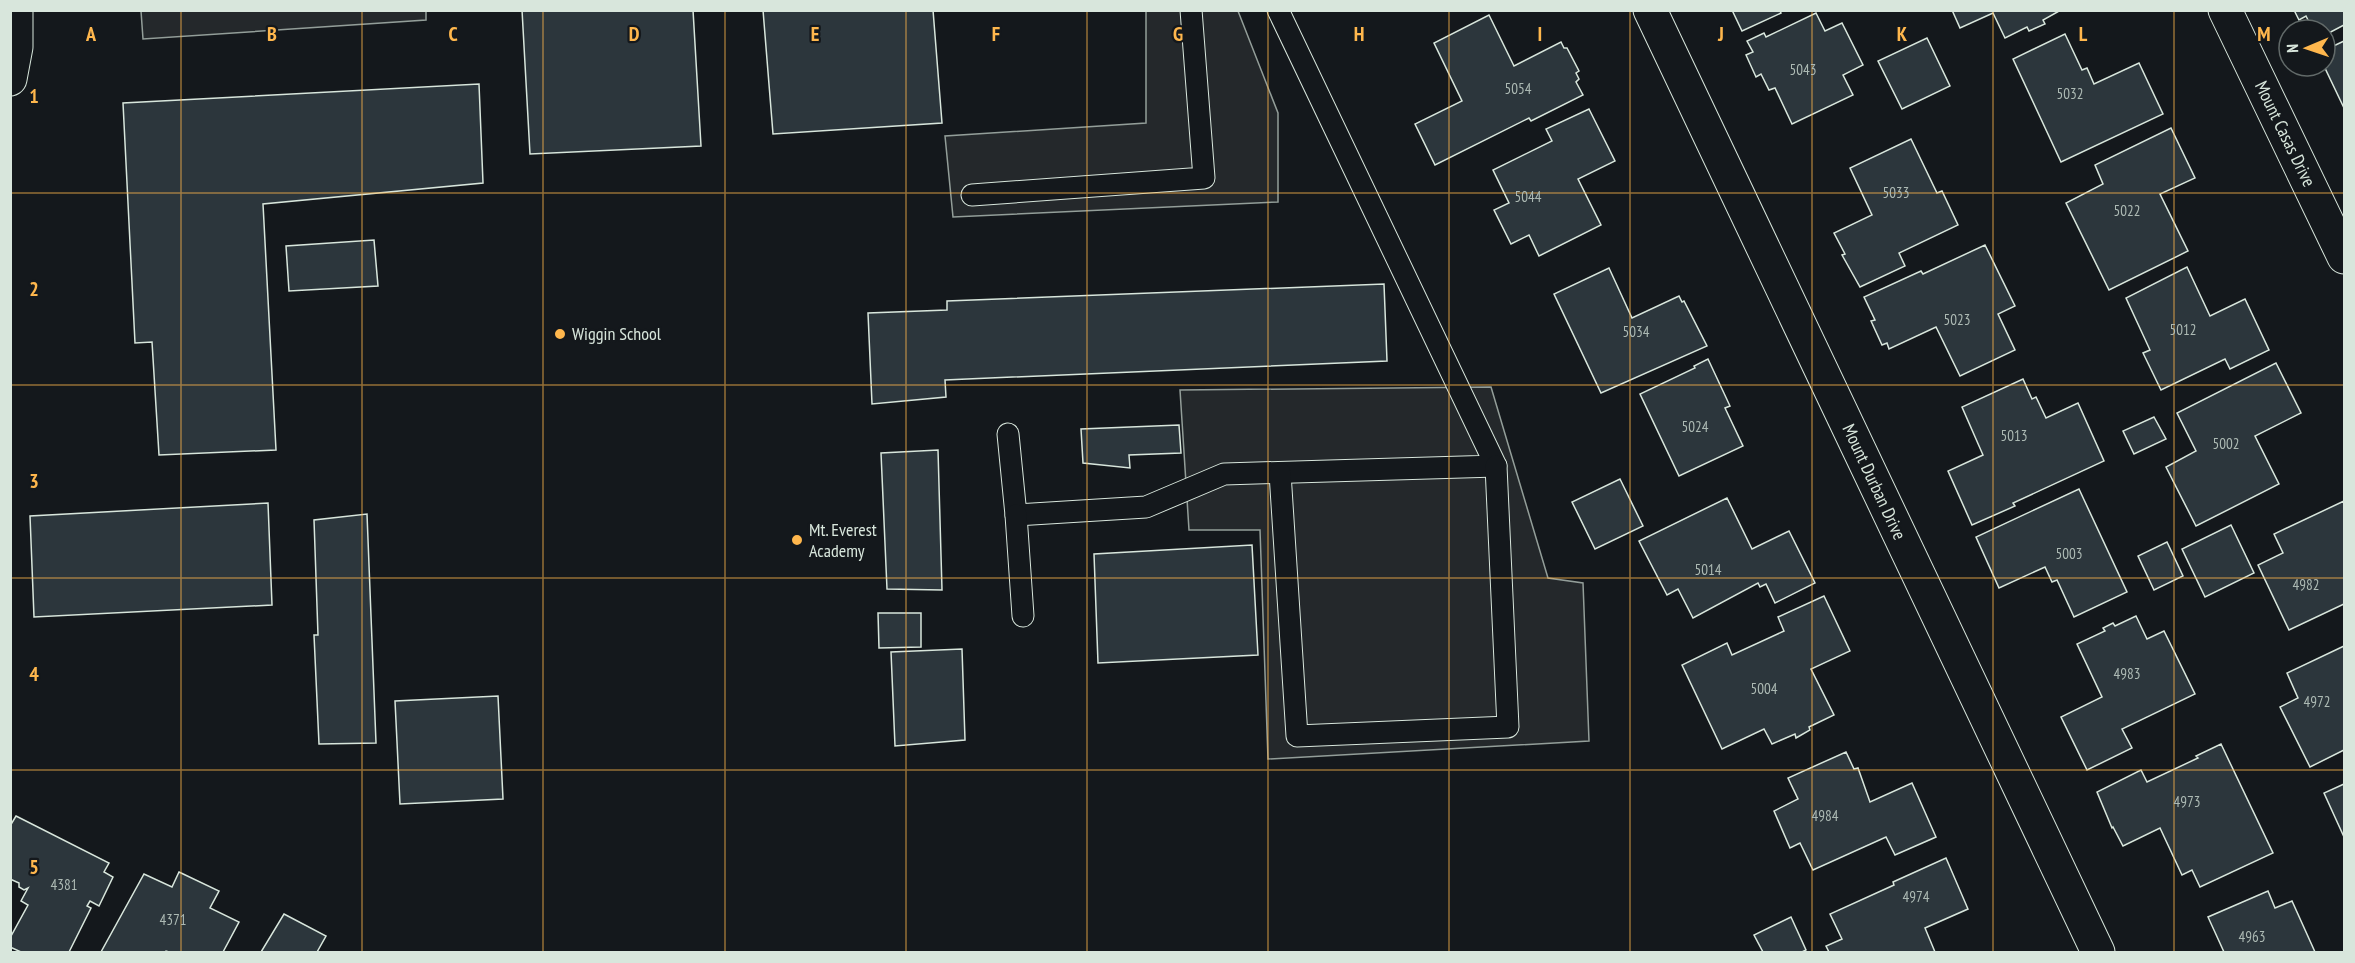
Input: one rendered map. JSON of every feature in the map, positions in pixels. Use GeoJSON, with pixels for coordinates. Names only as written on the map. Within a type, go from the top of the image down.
{"type":"FeatureCollection","features":[{"type":"Feature","properties":{"kind":"street"},"geometry":{"type":"LineString","coordinates":[[10,79],[16,47],[16,10]]}},
{"type":"Feature","properties":{"kind":"street","name":"Mount Durban Drive"},"geometry":{"type":"LineString","coordinates":[[1650,10],[2098,952]]}},
{"type":"Feature","properties":{"kind":"street","name":"Mount Casas Drive"},"geometry":{"type":"LineString","coordinates":[[2225,10],[2344,257]]}},
{"type":"Feature","properties":{"kind":"lane"},"geometry":{"type":"LineString","coordinates":[[972,195],[1204,178],[1191,10]]}},
{"type":"Feature","properties":{"kind":"lane"},"geometry":{"type":"LineString","coordinates":[[1278,10],[1496,466],[1508,728],[1297,735],[1280,473]]}},
{"type":"Feature","properties":{"kind":"lane"},"geometry":{"type":"LineString","coordinates":[[1008,435],[1023,616]]}},
{"type":"Feature","properties":{"kind":"lane"},"geometry":{"type":"LineString","coordinates":[[1016,515],[1146,507],[1224,474],[1496,466]]}},
{"type":"Feature","properties":{"kind":"shaded area"},"geometry":{"type":"Polygon","coordinates":[[[141,11],[426,11],[426,20],[143,39],[141,11]]]}},
{"type":"Feature","properties":{"kind":"shaded area"},"geometry":{"type":"Polygon","coordinates":[[[1146,11],[1238,11],[1278,113],[1278,202],[953,217],[945,136],[1146,123],[1146,11]]]}},
{"type":"Feature","properties":{"kind":"shaded area"},"geometry":{"type":"Polygon","coordinates":[[[1491,387],[1548,578],[1583,583],[1589,741],[1268,759],[1260,530],[1189,530],[1180,390],[1491,387]]]}},
{"type":"Feature","properties":{"kind":"building"},"geometry":{"type":"Polygon","coordinates":[[[522,10],[693,10],[701,146],[530,154],[522,10]]]}},
{"type":"Feature","properties":{"kind":"building"},"geometry":{"type":"Polygon","coordinates":[[[763,10],[933,10],[942,123],[773,134],[763,10]]]}},
{"type":"Feature","properties":{"kind":"building"},"geometry":{"type":"Polygon","coordinates":[[[1732,10],[1780,10],[1781,13],[1742,31],[1732,10]]]}},
{"type":"Feature","properties":{"kind":"building"},"geometry":{"type":"Polygon","coordinates":[[[1952,10],[2061,10],[2043,20],[2045,24],[2029,31],[2027,27],[2005,38],[1993,13],[1960,28],[1952,10]]]}},
{"type":"Feature","properties":{"kind":"building"},"geometry":{"type":"Polygon","coordinates":[[[2294,10],[2344,10],[2344,25],[2337,29],[2337,18],[2307,18],[2306,16],[2298,18],[2294,10]]]}},
{"type":"Feature","properties":{"kind":"building"},"geometry":{"type":"Polygon","coordinates":[[[1816,13],[1825,31],[1842,23],[1863,65],[1843,75],[1853,95],[1792,124],[1775,88],[1769,90],[1761,74],[1756,77],[1746,55],[1753,52],[1747,41],[1764,33],[1766,37],[1816,13]]]}},
{"type":"Feature","properties":{"kind":"building"},"geometry":{"type":"Polygon","coordinates":[[[1489,15],[1514,66],[1561,42],[1564,48],[1567,48],[1579,71],[1576,73],[1579,79],[1576,82],[1583,95],[1531,121],[1529,118],[1435,165],[1415,124],[1462,101],[1434,43],[1489,15]]]}},
{"type":"Feature","properties":{"kind":"building"},"geometry":{"type":"Polygon","coordinates":[[[2065,34],[2082,70],[2087,68],[2094,84],[2139,63],[2163,114],[2061,162],[2013,59],[2065,34]]]}},
{"type":"Feature","properties":{"kind":"building"},"geometry":{"type":"Polygon","coordinates":[[[1927,38],[1950,86],[1902,109],[1878,61],[1927,38]]]}},
{"type":"Feature","properties":{"kind":"building"},"geometry":{"type":"Polygon","coordinates":[[[2344,41],[2344,108],[2330,78],[2337,78],[2337,44],[2344,41]]]}},
{"type":"Feature","properties":{"kind":"building"},"geometry":{"type":"Polygon","coordinates":[[[479,84],[483,183],[263,204],[276,450],[159,455],[152,342],[135,343],[123,103],[479,84]]]}},
{"type":"Feature","properties":{"kind":"building"},"geometry":{"type":"Polygon","coordinates":[[[1589,109],[1615,161],[1578,179],[1601,225],[1539,256],[1529,235],[1511,244],[1494,210],[1509,203],[1493,170],[1552,141],[1546,129],[1589,109]]]}},
{"type":"Feature","properties":{"kind":"building"},"geometry":{"type":"Polygon","coordinates":[[[2171,128],[2195,178],[2160,194],[2188,251],[2109,290],[2066,203],[2103,184],[2095,165],[2171,128]]]}},
{"type":"Feature","properties":{"kind":"building"},"geometry":{"type":"Polygon","coordinates":[[[1911,139],[1937,193],[1942,191],[1958,225],[1899,253],[1905,266],[1860,287],[1842,255],[1845,254],[1834,233],[1872,215],[1850,168],[1911,139]]]}},
{"type":"Feature","properties":{"kind":"building"},"geometry":{"type":"Polygon","coordinates":[[[374,240],[378,286],[289,291],[286,246],[374,240]]]}},
{"type":"Feature","properties":{"kind":"building"},"geometry":{"type":"Polygon","coordinates":[[[1985,245],[2015,306],[1998,314],[2015,350],[1960,376],[1936,327],[1889,349],[1887,343],[1882,345],[1871,321],[1875,320],[1864,297],[1921,271],[1923,274],[1985,245]]]}},
{"type":"Feature","properties":{"kind":"building"},"geometry":{"type":"Polygon","coordinates":[[[2187,267],[2210,316],[2245,299],[2269,350],[2230,369],[2225,359],[2161,390],[2143,353],[2150,350],[2126,298],[2187,267]]]}},
{"type":"Feature","properties":{"kind":"building"},"geometry":{"type":"Polygon","coordinates":[[[1609,268],[1632,318],[1679,296],[1682,302],[1684,301],[1707,346],[1601,393],[1554,294],[1609,268]]]}},
{"type":"Feature","properties":{"kind":"building"},"geometry":{"type":"Polygon","coordinates":[[[1384,284],[1387,361],[945,380],[946,397],[872,404],[868,313],[947,310],[947,301],[1384,284]]]}},
{"type":"Feature","properties":{"kind":"building"},"geometry":{"type":"Polygon","coordinates":[[[1708,359],[1730,406],[1725,408],[1743,446],[1679,476],[1640,394],[1695,368],[1694,366],[1708,359]]]}},
{"type":"Feature","properties":{"kind":"building"},"geometry":{"type":"Polygon","coordinates":[[[2276,363],[2301,413],[2255,436],[2279,484],[2196,526],[2166,467],[2196,451],[2177,413],[2276,363]]]}},
{"type":"Feature","properties":{"kind":"building"},"geometry":{"type":"Polygon","coordinates":[[[2023,379],[2032,399],[2036,397],[2046,418],[2078,403],[2104,461],[2013,503],[2015,506],[1972,525],[1948,471],[1983,455],[1962,407],[2023,379]]]}},
{"type":"Feature","properties":{"kind":"building"},"geometry":{"type":"Polygon","coordinates":[[[2154,417],[2166,439],[2134,454],[2123,431],[2154,417]]]}},
{"type":"Feature","properties":{"kind":"building"},"geometry":{"type":"Polygon","coordinates":[[[1179,425],[1181,453],[1129,455],[1130,468],[1083,463],[1081,429],[1179,425]]]}},
{"type":"Feature","properties":{"kind":"building"},"geometry":{"type":"Polygon","coordinates":[[[938,450],[942,590],[887,589],[881,453],[938,450]]]}},
{"type":"Feature","properties":{"kind":"building"},"geometry":{"type":"Polygon","coordinates":[[[1620,479],[1643,526],[1595,549],[1572,502],[1620,479]]]}},
{"type":"Feature","properties":{"kind":"building"},"geometry":{"type":"Polygon","coordinates":[[[2079,489],[2127,592],[2074,617],[2057,580],[2052,582],[2045,567],[1999,588],[1976,537],[2079,489]]]}},
{"type":"Feature","properties":{"kind":"building"},"geometry":{"type":"Polygon","coordinates":[[[1727,498],[1752,549],[1789,531],[1815,583],[1775,603],[1766,584],[1760,587],[1758,583],[1693,618],[1678,589],[1667,595],[1639,541],[1727,498]]]}},
{"type":"Feature","properties":{"kind":"building"},"geometry":{"type":"Polygon","coordinates":[[[2344,501],[2344,604],[2289,630],[2258,565],[2283,553],[2274,534],[2344,501]]]}},
{"type":"Feature","properties":{"kind":"building"},"geometry":{"type":"Polygon","coordinates":[[[268,503],[272,605],[34,617],[30,516],[268,503]]]}},
{"type":"Feature","properties":{"kind":"building"},"geometry":{"type":"Polygon","coordinates":[[[367,514],[376,743],[319,744],[314,635],[318,635],[314,520],[367,514]]]}},
{"type":"Feature","properties":{"kind":"building"},"geometry":{"type":"Polygon","coordinates":[[[2231,525],[2254,573],[2205,597],[2182,549],[2231,525]]]}},
{"type":"Feature","properties":{"kind":"building"},"geometry":{"type":"Polygon","coordinates":[[[2167,542],[2183,576],[2154,590],[2138,556],[2167,542]]]}},
{"type":"Feature","properties":{"kind":"building"},"geometry":{"type":"Polygon","coordinates":[[[1252,545],[1258,655],[1098,663],[1094,554],[1252,545]]]}},
{"type":"Feature","properties":{"kind":"building"},"geometry":{"type":"Polygon","coordinates":[[[1824,596],[1850,651],[1811,669],[1834,715],[1809,727],[1810,730],[1796,738],[1795,734],[1772,744],[1764,729],[1722,749],[1682,665],[1727,643],[1732,655],[1784,631],[1778,617],[1824,596]]]}},
{"type":"Feature","properties":{"kind":"building"},"geometry":{"type":"Polygon","coordinates":[[[878,613],[921,613],[921,647],[879,648],[878,613]]]}},
{"type":"Feature","properties":{"kind":"building"},"geometry":{"type":"Polygon","coordinates":[[[2136,616],[2147,639],[2164,631],[2195,694],[2122,729],[2132,748],[2087,770],[2061,717],[2102,697],[2077,644],[2105,631],[2103,628],[2113,623],[2115,626],[2136,616]]]}},
{"type":"Feature","properties":{"kind":"building"},"geometry":{"type":"Polygon","coordinates":[[[2344,646],[2344,750],[2310,767],[2280,707],[2298,698],[2287,673],[2344,646]]]}},
{"type":"Feature","properties":{"kind":"building"},"geometry":{"type":"Polygon","coordinates":[[[962,649],[965,740],[895,746],[891,652],[962,649]]]}},
{"type":"Feature","properties":{"kind":"building"},"geometry":{"type":"Polygon","coordinates":[[[498,696],[503,799],[400,804],[395,701],[498,696]]]}},
{"type":"Feature","properties":{"kind":"building"},"geometry":{"type":"Polygon","coordinates":[[[2221,744],[2273,853],[2200,887],[2192,870],[2182,875],[2160,828],[2123,846],[2112,828],[2097,792],[2141,770],[2147,782],[2198,758],[2196,756],[2221,744]]]}},
{"type":"Feature","properties":{"kind":"building"},"geometry":{"type":"Polygon","coordinates":[[[1846,752],[1854,769],[1858,768],[1870,802],[1912,783],[1936,837],[1895,855],[1886,837],[1813,870],[1800,843],[1790,848],[1774,811],[1798,799],[1788,778],[1846,752]]]}},
{"type":"Feature","properties":{"kind":"building"},"geometry":{"type":"Polygon","coordinates":[[[2344,784],[2344,837],[2324,793],[2344,784]]]}},
{"type":"Feature","properties":{"kind":"building"},"geometry":{"type":"Polygon","coordinates":[[[16,816],[109,863],[104,872],[113,877],[99,906],[90,901],[87,906],[91,908],[69,952],[21,952],[10,947],[10,938],[28,905],[21,901],[28,888],[24,890],[19,887],[19,883],[10,879],[10,826],[16,816]]]}},
{"type":"Feature","properties":{"kind":"building"},"geometry":{"type":"Polygon","coordinates":[[[1946,858],[1968,909],[1925,928],[1935,952],[1829,952],[1826,946],[1842,939],[1830,914],[1946,858]]]}},
{"type":"Feature","properties":{"kind":"building"},"geometry":{"type":"Polygon","coordinates":[[[179,872],[219,891],[210,908],[239,922],[223,952],[101,952],[144,874],[172,887],[179,872]]]}},
{"type":"Feature","properties":{"kind":"building"},"geometry":{"type":"Polygon","coordinates":[[[2268,891],[2275,908],[2292,901],[2315,952],[2224,952],[2208,917],[2268,891]]]}},
{"type":"Feature","properties":{"kind":"building"},"geometry":{"type":"Polygon","coordinates":[[[284,914],[326,936],[317,952],[261,952],[284,914]]]}},
{"type":"Feature","properties":{"kind":"building"},"geometry":{"type":"Polygon","coordinates":[[[1791,917],[1806,950],[1802,952],[1763,952],[1754,935],[1791,917]]]}},
{"type":"Feature","properties":{"kind":"place","name":"Wiggin School"},"geometry":{"type":"Point","coordinates":[560,334]}},
{"type":"Feature","properties":{"kind":"place","name":"Mt. Everest Academy"},"geometry":{"type":"Point","coordinates":[797,540]}}]}
